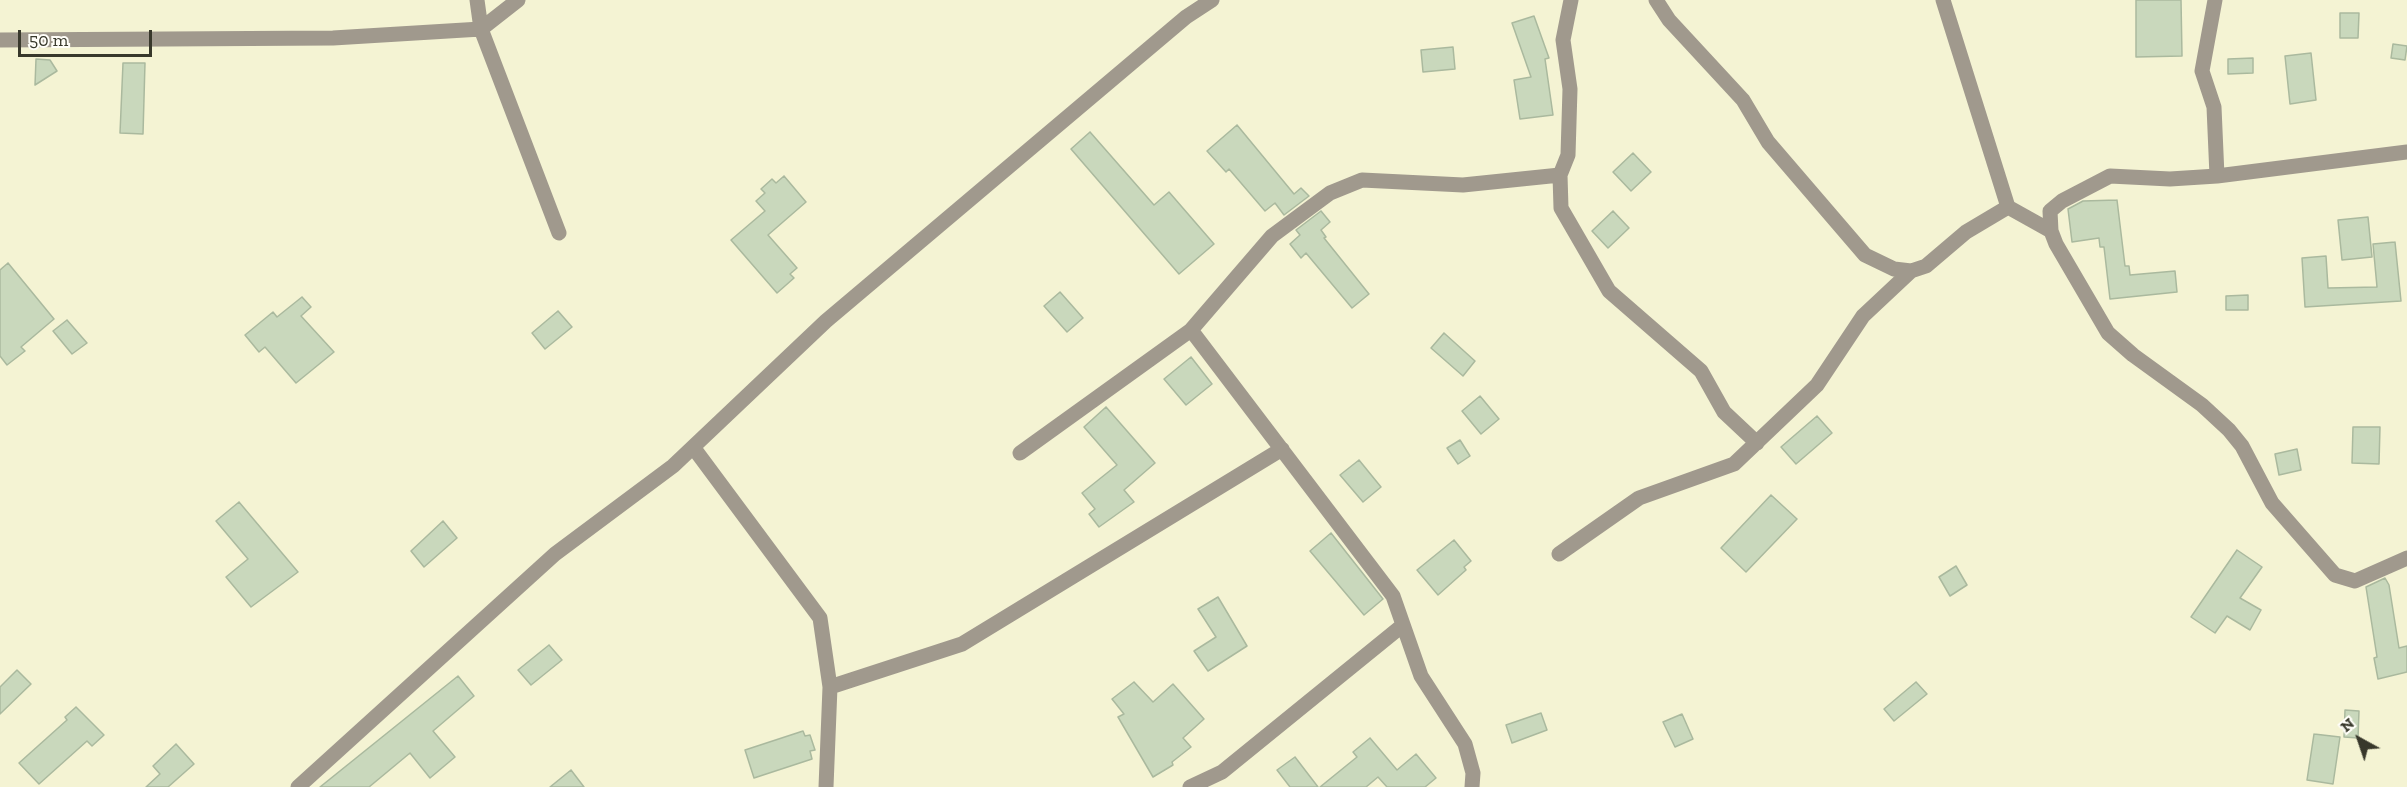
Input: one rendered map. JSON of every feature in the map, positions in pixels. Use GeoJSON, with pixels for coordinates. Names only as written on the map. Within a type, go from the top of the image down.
{"type":"FeatureCollection","features":[{"type":"Feature","properties":{"kind":"street"},"geometry":{"type":"LineString","coordinates":[[477,0],[481,29],[559,233]]}},
{"type":"Feature","properties":{"kind":"street"},"geometry":{"type":"LineString","coordinates":[[0,40],[333,38],[481,29],[518,0]]}},
{"type":"Feature","properties":{"kind":"street"},"geometry":{"type":"LineString","coordinates":[[298,787],[555,554],[673,466],[826,321],[1186,17],[1212,0]]}},
{"type":"Feature","properties":{"kind":"street"},"geometry":{"type":"LineString","coordinates":[[1571,0],[1563,40],[1570,89],[1568,155],[1560,175],[1561,208],[1609,291],[1701,371],[1724,412],[1757,443]]}},
{"type":"Feature","properties":{"kind":"street"},"geometry":{"type":"LineString","coordinates":[[1656,0],[1669,20],[1743,100],[1768,142],[1865,255],[1894,269],[1911,271]]}},
{"type":"Feature","properties":{"kind":"street"},"geometry":{"type":"LineString","coordinates":[[1943,0],[2008,207],[2051,231]]}},
{"type":"Feature","properties":{"kind":"street"},"geometry":{"type":"LineString","coordinates":[[2215,0],[2202,71],[2214,107],[2217,176]]}},
{"type":"Feature","properties":{"kind":"street"},"geometry":{"type":"LineString","coordinates":[[2407,152],[2217,176],[2170,179],[2110,176],[2062,201],[2050,211],[2051,231],[2056,244],[2108,333],[2133,355],[2202,405],[2229,430],[2242,446],[2272,503],[2335,575],[2355,581],[2407,558]]}},
{"type":"Feature","properties":{"kind":"street"},"geometry":{"type":"LineString","coordinates":[[1020,453],[1191,330],[1272,236],[1330,193],[1362,180],[1463,185],[1560,175]]}},
{"type":"Feature","properties":{"kind":"street"},"geometry":{"type":"LineString","coordinates":[[1559,554],[1639,498],[1734,464],[1817,385],[1863,316],[1911,271],[1926,266],[1966,232],[2008,207]]}},
{"type":"Feature","properties":{"kind":"street"},"geometry":{"type":"LineString","coordinates":[[1191,330],[1393,596],[1421,676],[1465,744],[1473,773],[1473,787]]}},
{"type":"Feature","properties":{"kind":"street"},"geometry":{"type":"LineString","coordinates":[[693,447],[820,618],[831,687],[826,787]]}},
{"type":"Feature","properties":{"kind":"street"},"geometry":{"type":"LineString","coordinates":[[831,687],[962,644],[1282,449]]}},
{"type":"Feature","properties":{"kind":"street"},"geometry":{"type":"LineString","coordinates":[[1190,787],[1222,772],[1403,625]]}},
{"type":"Feature","properties":{"kind":"building"},"geometry":{"type":"Polygon","coordinates":[[[2136,0],[2181,0],[2182,56],[2136,57],[2136,0]]]}},
{"type":"Feature","properties":{"kind":"building"},"geometry":{"type":"Polygon","coordinates":[[[2340,13],[2359,13],[2358,38],[2340,38],[2340,13]]]}},
{"type":"Feature","properties":{"kind":"building"},"geometry":{"type":"Polygon","coordinates":[[[1534,16],[1549,58],[1545,59],[1553,115],[1520,119],[1514,80],[1531,77],[1512,23],[1534,16]]]}},
{"type":"Feature","properties":{"kind":"building"},"geometry":{"type":"Polygon","coordinates":[[[2393,44],[2407,46],[2405,60],[2391,58],[2393,44]]]}},
{"type":"Feature","properties":{"kind":"building"},"geometry":{"type":"Polygon","coordinates":[[[1453,47],[1455,69],[1423,72],[1421,50],[1453,47]]]}},
{"type":"Feature","properties":{"kind":"building"},"geometry":{"type":"Polygon","coordinates":[[[2311,53],[2316,100],[2290,104],[2285,56],[2311,53]]]}},
{"type":"Feature","properties":{"kind":"building"},"geometry":{"type":"Polygon","coordinates":[[[2253,58],[2253,73],[2228,74],[2228,59],[2253,58]]]}},
{"type":"Feature","properties":{"kind":"building"},"geometry":{"type":"Polygon","coordinates":[[[36,59],[50,60],[57,71],[35,85],[36,59]]]}},
{"type":"Feature","properties":{"kind":"building"},"geometry":{"type":"Polygon","coordinates":[[[123,63],[145,63],[143,134],[120,133],[123,63]]]}},
{"type":"Feature","properties":{"kind":"building"},"geometry":{"type":"Polygon","coordinates":[[[1237,125],[1294,194],[1301,188],[1309,196],[1284,215],[1275,203],[1265,211],[1229,169],[1226,172],[1207,151],[1237,125]]]}},
{"type":"Feature","properties":{"kind":"building"},"geometry":{"type":"Polygon","coordinates":[[[1090,132],[1154,205],[1169,192],[1214,244],[1179,274],[1071,149],[1090,132]]]}},
{"type":"Feature","properties":{"kind":"building"},"geometry":{"type":"Polygon","coordinates":[[[1633,153],[1651,172],[1631,191],[1613,172],[1633,153]]]}},
{"type":"Feature","properties":{"kind":"building"},"geometry":{"type":"Polygon","coordinates":[[[784,176],[806,202],[768,235],[797,268],[790,274],[794,278],[777,293],[731,240],[765,211],[756,201],[765,193],[761,189],[772,179],[776,183],[784,176]]]}},
{"type":"Feature","properties":{"kind":"building"},"geometry":{"type":"Polygon","coordinates":[[[2117,200],[2125,266],[2129,266],[2130,275],[2175,271],[2177,292],[2110,299],[2104,247],[2100,247],[2099,238],[2072,242],[2068,209],[2083,201],[2117,200]]]}},
{"type":"Feature","properties":{"kind":"building"},"geometry":{"type":"Polygon","coordinates":[[[1321,211],[1330,222],[1321,230],[1326,237],[1324,238],[1369,294],[1352,308],[1306,253],[1301,258],[1290,244],[1300,235],[1296,230],[1321,211]]]}},
{"type":"Feature","properties":{"kind":"building"},"geometry":{"type":"Polygon","coordinates":[[[1613,211],[1629,228],[1608,248],[1592,231],[1613,211]]]}},
{"type":"Feature","properties":{"kind":"building"},"geometry":{"type":"Polygon","coordinates":[[[2368,217],[2372,257],[2342,260],[2338,220],[2368,217]]]}},
{"type":"Feature","properties":{"kind":"building"},"geometry":{"type":"Polygon","coordinates":[[[2395,242],[2401,301],[2305,307],[2302,258],[2326,256],[2328,288],[2377,287],[2373,244],[2395,242]]]}},
{"type":"Feature","properties":{"kind":"building"},"geometry":{"type":"Polygon","coordinates":[[[8,263],[54,319],[21,347],[25,351],[7,365],[0,356],[0,270],[8,263]]]}},
{"type":"Feature","properties":{"kind":"building"},"geometry":{"type":"Polygon","coordinates":[[[1060,292],[1083,318],[1067,332],[1044,306],[1060,292]]]}},
{"type":"Feature","properties":{"kind":"building"},"geometry":{"type":"Polygon","coordinates":[[[2248,295],[2248,310],[2226,310],[2226,296],[2248,295]]]}},
{"type":"Feature","properties":{"kind":"building"},"geometry":{"type":"Polygon","coordinates":[[[302,297],[311,307],[301,316],[334,352],[296,383],[265,347],[259,352],[245,335],[273,312],[277,317],[302,297]]]}},
{"type":"Feature","properties":{"kind":"building"},"geometry":{"type":"Polygon","coordinates":[[[558,311],[572,327],[545,349],[532,333],[558,311]]]}},
{"type":"Feature","properties":{"kind":"building"},"geometry":{"type":"Polygon","coordinates":[[[67,320],[87,343],[72,354],[53,331],[67,320]]]}},
{"type":"Feature","properties":{"kind":"building"},"geometry":{"type":"Polygon","coordinates":[[[1444,333],[1475,361],[1463,376],[1431,348],[1444,333]]]}},
{"type":"Feature","properties":{"kind":"building"},"geometry":{"type":"Polygon","coordinates":[[[1191,357],[1212,384],[1186,405],[1164,379],[1191,357]]]}},
{"type":"Feature","properties":{"kind":"building"},"geometry":{"type":"Polygon","coordinates":[[[1480,396],[1499,419],[1481,434],[1462,411],[1480,396]]]}},
{"type":"Feature","properties":{"kind":"building"},"geometry":{"type":"Polygon","coordinates":[[[1106,407],[1155,463],[1124,490],[1134,502],[1099,527],[1089,514],[1095,509],[1082,493],[1117,465],[1084,427],[1106,407]]]}},
{"type":"Feature","properties":{"kind":"building"},"geometry":{"type":"Polygon","coordinates":[[[1817,416],[1832,433],[1796,464],[1781,447],[1817,416]]]}},
{"type":"Feature","properties":{"kind":"building"},"geometry":{"type":"Polygon","coordinates":[[[2353,427],[2380,427],[2379,464],[2352,463],[2353,427]]]}},
{"type":"Feature","properties":{"kind":"building"},"geometry":{"type":"Polygon","coordinates":[[[1460,440],[1470,456],[1458,464],[1447,448],[1460,440]]]}},
{"type":"Feature","properties":{"kind":"building"},"geometry":{"type":"Polygon","coordinates":[[[2297,449],[2301,470],[2279,475],[2275,454],[2297,449]]]}},
{"type":"Feature","properties":{"kind":"building"},"geometry":{"type":"Polygon","coordinates":[[[1359,460],[1381,487],[1363,502],[1340,475],[1359,460]]]}},
{"type":"Feature","properties":{"kind":"building"},"geometry":{"type":"Polygon","coordinates":[[[1771,495],[1797,519],[1746,572],[1721,548],[1771,495]]]}},
{"type":"Feature","properties":{"kind":"building"},"geometry":{"type":"Polygon","coordinates":[[[239,502],[298,572],[251,607],[226,577],[248,559],[216,521],[239,502]]]}},
{"type":"Feature","properties":{"kind":"building"},"geometry":{"type":"Polygon","coordinates":[[[443,521],[457,538],[424,567],[411,551],[443,521]]]}},
{"type":"Feature","properties":{"kind":"building"},"geometry":{"type":"Polygon","coordinates":[[[1331,533],[1383,599],[1364,615],[1310,551],[1331,533]]]}},
{"type":"Feature","properties":{"kind":"building"},"geometry":{"type":"Polygon","coordinates":[[[1454,540],[1471,561],[1464,567],[1466,570],[1438,595],[1417,570],[1454,540]]]}},
{"type":"Feature","properties":{"kind":"building"},"geometry":{"type":"Polygon","coordinates":[[[2237,550],[2262,567],[2240,598],[2261,610],[2250,630],[2227,616],[2215,633],[2191,617],[2237,550]]]}},
{"type":"Feature","properties":{"kind":"building"},"geometry":{"type":"Polygon","coordinates":[[[1956,566],[1967,585],[1950,596],[1939,577],[1956,566]]]}},
{"type":"Feature","properties":{"kind":"building"},"geometry":{"type":"Polygon","coordinates":[[[2385,578],[2389,585],[2399,648],[2407,646],[2407,672],[2378,679],[2374,658],[2377,657],[2366,587],[2385,578]]]}},
{"type":"Feature","properties":{"kind":"building"},"geometry":{"type":"Polygon","coordinates":[[[1218,597],[1247,646],[1208,671],[1194,651],[1216,637],[1198,609],[1218,597]]]}},
{"type":"Feature","properties":{"kind":"building"},"geometry":{"type":"Polygon","coordinates":[[[549,645],[562,660],[531,685],[518,670],[549,645]]]}},
{"type":"Feature","properties":{"kind":"building"},"geometry":{"type":"Polygon","coordinates":[[[17,670],[31,684],[0,714],[0,687],[17,670]]]}},
{"type":"Feature","properties":{"kind":"building"},"geometry":{"type":"Polygon","coordinates":[[[458,676],[474,696],[433,731],[455,757],[430,778],[410,753],[369,787],[320,787],[458,676]]]}},
{"type":"Feature","properties":{"kind":"building"},"geometry":{"type":"Polygon","coordinates":[[[1134,682],[1153,702],[1173,684],[1204,719],[1183,738],[1191,747],[1172,762],[1173,765],[1153,777],[1118,717],[1124,714],[1112,699],[1134,682]]]}},
{"type":"Feature","properties":{"kind":"building"},"geometry":{"type":"Polygon","coordinates":[[[1916,682],[1927,694],[1894,721],[1884,709],[1916,682]]]}},
{"type":"Feature","properties":{"kind":"building"},"geometry":{"type":"Polygon","coordinates":[[[76,707],[104,735],[92,746],[87,741],[39,784],[19,763],[67,720],[65,717],[76,707]]]}},
{"type":"Feature","properties":{"kind":"building"},"geometry":{"type":"Polygon","coordinates":[[[2345,710],[2359,711],[2358,738],[2344,737],[2345,710]]]}},
{"type":"Feature","properties":{"kind":"building"},"geometry":{"type":"Polygon","coordinates":[[[1541,713],[1547,730],[1512,743],[1506,725],[1541,713]]]}},
{"type":"Feature","properties":{"kind":"building"},"geometry":{"type":"Polygon","coordinates":[[[1682,714],[1693,739],[1675,747],[1663,722],[1682,714]]]}},
{"type":"Feature","properties":{"kind":"building"},"geometry":{"type":"Polygon","coordinates":[[[803,731],[805,736],[810,735],[815,750],[810,751],[812,759],[754,778],[745,750],[803,731]]]}},
{"type":"Feature","properties":{"kind":"building"},"geometry":{"type":"Polygon","coordinates":[[[2314,734],[2340,737],[2333,784],[2307,780],[2314,734]]]}},
{"type":"Feature","properties":{"kind":"building"},"geometry":{"type":"Polygon","coordinates":[[[1370,738],[1397,770],[1416,754],[1436,778],[1425,787],[1387,787],[1378,777],[1366,787],[1320,787],[1357,757],[1353,752],[1370,738]]]}},
{"type":"Feature","properties":{"kind":"building"},"geometry":{"type":"Polygon","coordinates":[[[176,744],[194,764],[168,787],[146,787],[160,774],[153,766],[176,744]]]}},
{"type":"Feature","properties":{"kind":"building"},"geometry":{"type":"Polygon","coordinates":[[[1295,757],[1318,787],[1290,787],[1277,770],[1295,757]]]}},
{"type":"Feature","properties":{"kind":"building"},"geometry":{"type":"Polygon","coordinates":[[[571,770],[584,787],[550,787],[571,770]]]}}]}
